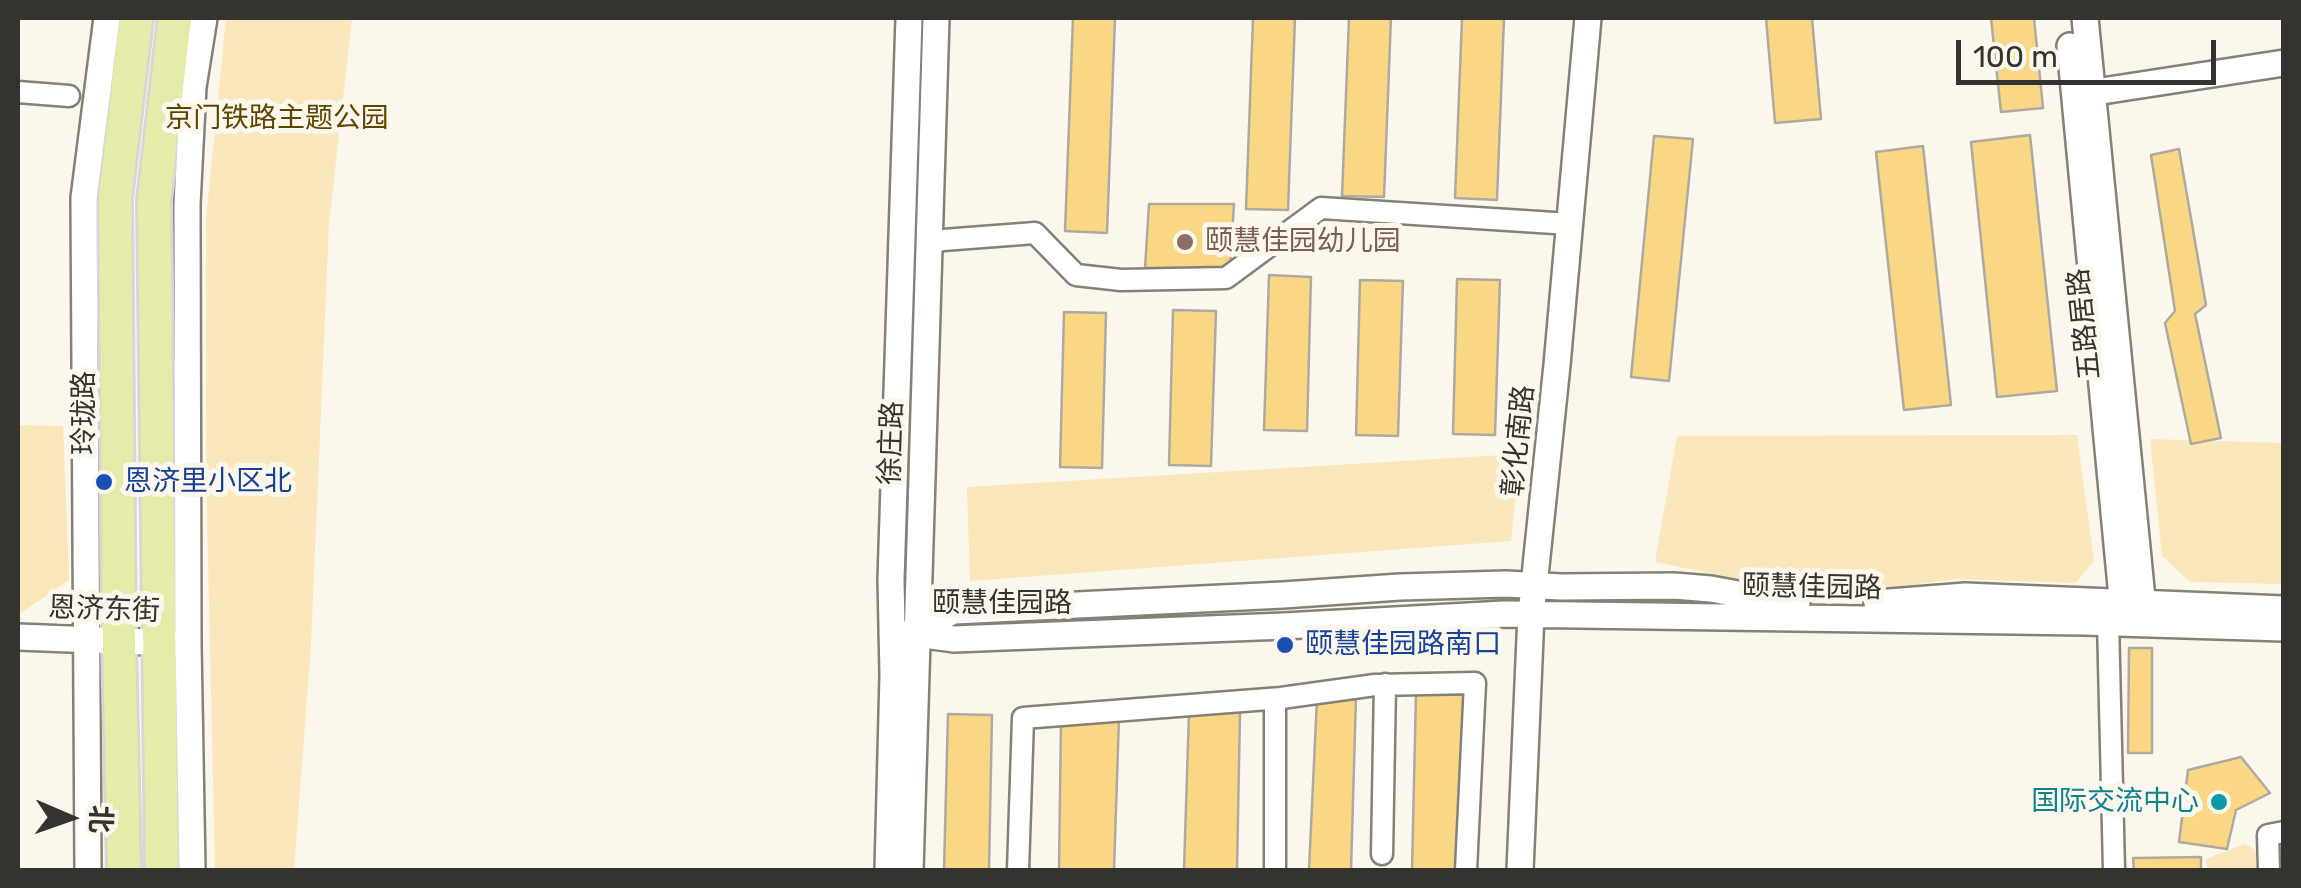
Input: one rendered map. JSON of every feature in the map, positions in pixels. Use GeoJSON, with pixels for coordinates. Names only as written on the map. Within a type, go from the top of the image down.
{"type":"FeatureCollection","features":[{"type":"Feature","properties":{"kind":"main road","name":"玲珑路"},"geometry":{"type":"LineString","coordinates":[[124,870],[103,640],[115,198],[136,18]]}},
{"type":"Feature","properties":{"kind":"main road"},"geometry":{"type":"LineString","coordinates":[[162,870],[173,643],[154,200],[176,18]]}},
{"type":"Feature","properties":{"kind":"street","name":"玲珑路"},"geometry":{"type":"LineString","coordinates":[[88,870],[103,640],[84,198],[107,18]]}},
{"type":"Feature","properties":{"kind":"street"},"geometry":{"type":"LineString","coordinates":[[192,870],[173,643],[187,204],[194,87],[204,18]]}},
{"type":"Feature","properties":{"kind":"street","name":"徐庄路"},"geometry":{"type":"LineString","coordinates":[[909,18],[892,559],[904,634],[910,870]]}},
{"type":"Feature","properties":{"kind":"street","name":"徐庄路"},"geometry":{"type":"LineString","coordinates":[[888,870],[929,244],[936,18]]}},
{"type":"Feature","properties":{"kind":"street","name":"彰化南路"},"geometry":{"type":"LineString","coordinates":[[1520,870],[1531,614],[1588,18]]}},
{"type":"Feature","properties":{"kind":"street","name":"五路居路"},"geometry":{"type":"LineString","coordinates":[[2068,18],[2083,94],[2128,615]]}},
{"type":"Feature","properties":{"kind":"street","name":"五路居路"},"geometry":{"type":"LineString","coordinates":[[2083,94],[2085,18]]}},
{"type":"Feature","properties":{"kind":"street"},"geometry":{"type":"LineString","coordinates":[[2083,94],[2284,63]]}},
{"type":"Feature","properties":{"kind":"street"},"geometry":{"type":"LineString","coordinates":[[18,92],[69,96]]}},
{"type":"Feature","properties":{"kind":"street"},"geometry":{"type":"LineString","coordinates":[[929,244],[1035,233],[1076,276],[1120,280],[1226,278],[1321,208],[1570,224]]}},
{"type":"Feature","properties":{"kind":"street","name":"颐慧佳园路"},"geometry":{"type":"LineString","coordinates":[[904,634],[954,611],[1506,584],[1560,588],[1674,586],[1775,602],[1895,603],[1965,596],[2284,628]]}},
{"type":"Feature","properties":{"kind":"street","name":"颐慧佳园路"},"geometry":{"type":"LineString","coordinates":[[904,634],[954,639],[1531,614],[2128,615],[2284,609]]}},
{"type":"Feature","properties":{"kind":"street"},"geometry":{"type":"LineString","coordinates":[[2114,870],[2128,615]]}},
{"type":"Feature","properties":{"kind":"street","name":"恩济东街"},"geometry":{"type":"LineString","coordinates":[[18,637],[173,643]]}},
{"type":"Feature","properties":{"kind":"street"},"geometry":{"type":"LineString","coordinates":[[1018,870],[1024,718],[1275,699],[1385,684],[1475,683],[1466,870]]}},
{"type":"Feature","properties":{"kind":"street"},"geometry":{"type":"LineString","coordinates":[[1382,854],[1385,684]]}},
{"type":"Feature","properties":{"kind":"street"},"geometry":{"type":"LineString","coordinates":[[1275,699],[1275,867]]}},
{"type":"Feature","properties":{"kind":"street"},"geometry":{"type":"LineString","coordinates":[[2269,870],[2268,835],[2284,832]]}},
{"type":"Feature","properties":{"kind":"green space","name":"京门铁路主题公园"},"geometry":{"type":"Polygon","coordinates":[[[226,18],[352,18],[329,223],[311,644],[294,870],[215,870],[206,469],[206,219],[226,18]]]}},
{"type":"Feature","properties":{"kind":"green space"},"geometry":{"type":"Polygon","coordinates":[[[18,425],[63,426],[69,580],[21,613],[18,613],[18,425]]]}},
{"type":"Feature","properties":{"kind":"green space"},"geometry":{"type":"Polygon","coordinates":[[[2077,435],[2094,561],[2075,583],[1958,579],[1877,589],[1784,588],[1655,562],[1677,436],[2077,435]]]}},
{"type":"Feature","properties":{"kind":"green space"},"geometry":{"type":"Polygon","coordinates":[[[2150,439],[2283,443],[2283,584],[2190,582],[2162,556],[2150,439]]]}},
{"type":"Feature","properties":{"kind":"green space"},"geometry":{"type":"Polygon","coordinates":[[[1520,454],[1511,541],[970,581],[967,487],[1520,454]]]}},
{"type":"Feature","properties":{"kind":"green space"},"geometry":{"type":"Polygon","coordinates":[[[2245,844],[2257,854],[2258,870],[2207,870],[2206,859],[2245,844]]]}},
{"type":"Feature","properties":{"kind":"building"},"geometry":{"type":"Polygon","coordinates":[[[1073,18],[1115,18],[1107,233],[1065,231],[1073,18]]]}},
{"type":"Feature","properties":{"kind":"building"},"geometry":{"type":"Polygon","coordinates":[[[1253,18],[1295,18],[1288,210],[1246,209],[1253,18]]]}},
{"type":"Feature","properties":{"kind":"building"},"geometry":{"type":"Polygon","coordinates":[[[1349,18],[1391,18],[1384,197],[1342,196],[1349,18]]]}},
{"type":"Feature","properties":{"kind":"building"},"geometry":{"type":"Polygon","coordinates":[[[1462,18],[1504,18],[1497,200],[1455,198],[1462,18]]]}},
{"type":"Feature","properties":{"kind":"building"},"geometry":{"type":"Polygon","coordinates":[[[1766,18],[1812,18],[1821,119],[1775,123],[1766,18]]]}},
{"type":"Feature","properties":{"kind":"building"},"geometry":{"type":"Polygon","coordinates":[[[1991,18],[2034,18],[2043,108],[2001,112],[1991,18]]]}},
{"type":"Feature","properties":{"kind":"building"},"geometry":{"type":"Polygon","coordinates":[[[2030,135],[2057,391],[1997,397],[1971,142],[2030,135]]]}},
{"type":"Feature","properties":{"kind":"building"},"geometry":{"type":"Polygon","coordinates":[[[1654,136],[1693,139],[1669,381],[1631,377],[1654,136]]]}},
{"type":"Feature","properties":{"kind":"building"},"geometry":{"type":"Polygon","coordinates":[[[1923,146],[1951,405],[1904,410],[1876,152],[1923,146]]]}},
{"type":"Feature","properties":{"kind":"building"},"geometry":{"type":"Polygon","coordinates":[[[2179,149],[2206,305],[2195,314],[2221,438],[2191,444],[2165,323],[2175,311],[2151,155],[2179,149]]]}},
{"type":"Feature","properties":{"kind":"building"},"geometry":{"type":"Polygon","coordinates":[[[1149,204],[1234,204],[1230,268],[1145,268],[1149,204]]]}},
{"type":"Feature","properties":{"kind":"building"},"geometry":{"type":"Polygon","coordinates":[[[1269,275],[1311,277],[1307,431],[1264,430],[1269,275]]]}},
{"type":"Feature","properties":{"kind":"building"},"geometry":{"type":"Polygon","coordinates":[[[1457,279],[1500,280],[1495,435],[1453,434],[1457,279]]]}},
{"type":"Feature","properties":{"kind":"building"},"geometry":{"type":"Polygon","coordinates":[[[1360,280],[1403,281],[1398,436],[1356,435],[1360,280]]]}},
{"type":"Feature","properties":{"kind":"building"},"geometry":{"type":"Polygon","coordinates":[[[1173,310],[1216,311],[1211,466],[1169,465],[1173,310]]]}},
{"type":"Feature","properties":{"kind":"building"},"geometry":{"type":"Polygon","coordinates":[[[1064,312],[1106,313],[1102,468],[1060,467],[1064,312]]]}},
{"type":"Feature","properties":{"kind":"building"},"geometry":{"type":"Polygon","coordinates":[[[2129,648],[2152,648],[2152,753],[2128,753],[2129,648]]]}},
{"type":"Feature","properties":{"kind":"building"},"geometry":{"type":"Polygon","coordinates":[[[1464,690],[1459,870],[1412,870],[1416,693],[1464,690]]]}},
{"type":"Feature","properties":{"kind":"building"},"geometry":{"type":"Polygon","coordinates":[[[1356,697],[1351,870],[1309,870],[1317,698],[1356,697]]]}},
{"type":"Feature","properties":{"kind":"building"},"geometry":{"type":"Polygon","coordinates":[[[1189,712],[1240,712],[1237,870],[1184,870],[1189,712]]]}},
{"type":"Feature","properties":{"kind":"building"},"geometry":{"type":"Polygon","coordinates":[[[948,714],[992,715],[989,870],[944,870],[948,714]]]}},
{"type":"Feature","properties":{"kind":"building"},"geometry":{"type":"Polygon","coordinates":[[[1119,718],[1114,870],[1059,870],[1061,720],[1119,718]]]}},
{"type":"Feature","properties":{"kind":"building","name":"国际交流中心"},"geometry":{"type":"Polygon","coordinates":[[[2241,757],[2270,793],[2236,810],[2227,849],[2179,842],[2188,770],[2241,757]]]}},
{"type":"Feature","properties":{"kind":"building"},"geometry":{"type":"Polygon","coordinates":[[[2201,857],[2201,870],[2134,870],[2133,858],[2201,857]]]}},
{"type":"Feature","properties":{"kind":"place","name":"颐慧佳园幼儿园"},"geometry":{"type":"Point","coordinates":[1185,242]}},
{"type":"Feature","properties":{"kind":"place","name":"恩济里小区北"},"geometry":{"type":"Point","coordinates":[104,482]}},
{"type":"Feature","properties":{"kind":"place","name":"颐慧佳园路南口"},"geometry":{"type":"Point","coordinates":[1285,645]}},
{"type":"Feature","properties":{"kind":"place","name":"国际交流中心"},"geometry":{"type":"Point","coordinates":[2219,802]}}]}
